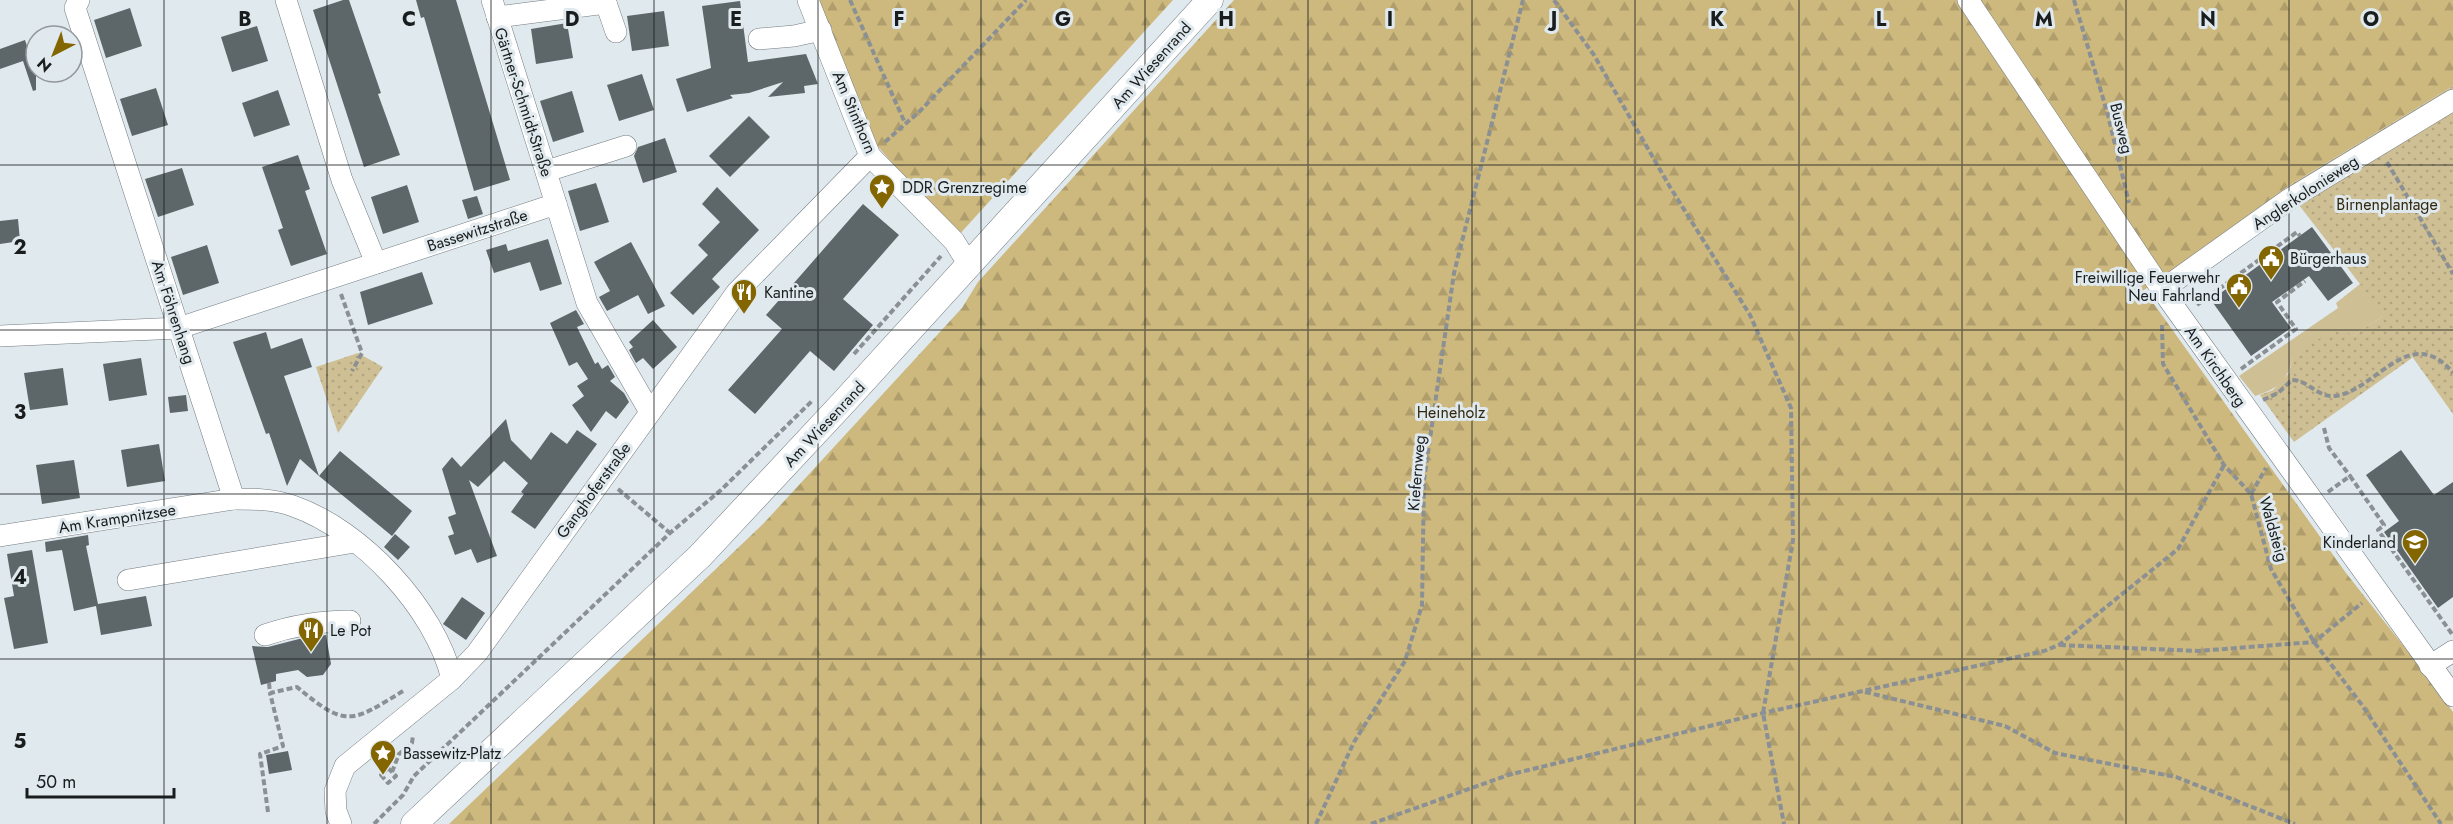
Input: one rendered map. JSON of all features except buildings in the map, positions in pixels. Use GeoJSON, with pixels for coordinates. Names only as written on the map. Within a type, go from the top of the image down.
{"type":"FeatureCollection","features":[{"type":"Feature","properties":{"kind":"main road","name":"Am Wiesenrand"},"geometry":{"type":"LineString","coordinates":[[414,824],[700,556],[1210,0]]}},
{"type":"Feature","properties":{"kind":"street","name":"Am Föhrenhang"},"geometry":{"type":"LineString","coordinates":[[79,0],[75,8],[234,499]]}},
{"type":"Feature","properties":{"kind":"street"},"geometry":{"type":"LineString","coordinates":[[286,0],[342,180],[376,263]]}},
{"type":"Feature","properties":{"kind":"street","name":"Am Stinthorn"},"geometry":{"type":"LineString","coordinates":[[808,0],[822,30],[870,156],[954,242],[969,265]]}},
{"type":"Feature","properties":{"kind":"street","name":"Am Kirchberg"},"geometry":{"type":"LineString","coordinates":[[1968,0],[2162,290],[2453,696]]}},
{"type":"Feature","properties":{"kind":"street"},"geometry":{"type":"LineString","coordinates":[[495,9],[606,2],[616,32]]}},
{"type":"Feature","properties":{"kind":"street","name":"Gärtner-Schmidt-Straße"},"geometry":{"type":"LineString","coordinates":[[495,9],[556,204]]}},
{"type":"Feature","properties":{"kind":"street"},"geometry":{"type":"LineString","coordinates":[[759,39],[794,36],[822,30]]}},
{"type":"Feature","properties":{"kind":"street","name":"Anglerkolonieweg"},"geometry":{"type":"LineString","coordinates":[[2162,290],[2288,200],[2453,100]]}},
{"type":"Feature","properties":{"kind":"street"},"geometry":{"type":"LineString","coordinates":[[547,171],[626,146]]}},
{"type":"Feature","properties":{"kind":"street","name":"Ganghoferstraße"},"geometry":{"type":"LineString","coordinates":[[341,824],[336,811],[335,791],[345,766],[452,679],[477,652],[737,292],[870,156]]}},
{"type":"Feature","properties":{"kind":"street","name":"Bassewitzstraße"},"geometry":{"type":"LineString","coordinates":[[179,328],[556,204]]}},
{"type":"Feature","properties":{"kind":"street"},"geometry":{"type":"LineString","coordinates":[[556,204],[587,303],[650,412]]}},
{"type":"Feature","properties":{"kind":"street"},"geometry":{"type":"LineString","coordinates":[[0,336],[179,328]]}},
{"type":"Feature","properties":{"kind":"street"},"geometry":{"type":"LineString","coordinates":[[234,499],[266,499],[292,506],[316,516],[355,542],[394,578],[419,608],[446,655],[452,679]]}},
{"type":"Feature","properties":{"kind":"street","name":"Am Krampnitzsee"},"geometry":{"type":"LineString","coordinates":[[0,536],[234,499]]}},
{"type":"Feature","properties":{"kind":"street"},"geometry":{"type":"LineString","coordinates":[[128,580],[355,542]]}},
{"type":"Feature","properties":{"kind":"street"},"geometry":{"type":"LineString","coordinates":[[265,635],[292,626],[321,621],[350,621]]}},
{"type":"Feature","properties":{"kind":"street"},"geometry":{"type":"LineString","coordinates":[[2430,666],[2453,651]]}},
{"type":"Feature","properties":{"kind":"path"},"geometry":{"type":"LineString","coordinates":[[850,0],[905,123]]}},
{"type":"Feature","properties":{"kind":"path"},"geometry":{"type":"LineString","coordinates":[[870,156],[920,111],[1026,0]]}},
{"type":"Feature","properties":{"kind":"path","name":"Kiefernweg"},"geometry":{"type":"LineString","coordinates":[[1316,824],[1354,742],[1405,661],[1422,605],[1424,480],[1455,273],[1523,0]]}},
{"type":"Feature","properties":{"kind":"path"},"geometry":{"type":"LineString","coordinates":[[1554,0],[1594,55],[1670,187],[1750,315],[1791,408],[1793,540],[1763,713],[1784,824]]}},
{"type":"Feature","properties":{"kind":"path","name":"Busweg"},"geometry":{"type":"LineString","coordinates":[[2074,0],[2108,115],[2129,206]]}},
{"type":"Feature","properties":{"kind":"path"},"geometry":{"type":"LineString","coordinates":[[2377,146],[2453,274]]}},
{"type":"Feature","properties":{"kind":"path"},"geometry":{"type":"LineString","coordinates":[[2181,317],[2297,232],[2300,236]]}},
{"type":"Feature","properties":{"kind":"path"},"geometry":{"type":"LineString","coordinates":[[850,359],[954,242]]}},
{"type":"Feature","properties":{"kind":"path"},"geometry":{"type":"LineString","coordinates":[[335,276],[362,353],[352,371]]}},
{"type":"Feature","properties":{"kind":"path"},"geometry":{"type":"LineString","coordinates":[[2225,380],[2296,329],[2277,302],[2305,281]]}},
{"type":"Feature","properties":{"kind":"path","name":"Waldsteig"},"geometry":{"type":"LineString","coordinates":[[2162,290],[2163,364],[2224,465],[2251,494],[2271,569],[2314,642],[2362,705],[2440,824]]}},
{"type":"Feature","properties":{"kind":"path"},"geometry":{"type":"LineString","coordinates":[[2248,412],[2260,402],[2278,393],[2292,380],[2299,380],[2319,393],[2333,397],[2359,388],[2392,363],[2416,354],[2432,356],[2446,364],[2453,373]]}},
{"type":"Feature","properties":{"kind":"path"},"geometry":{"type":"LineString","coordinates":[[374,824],[391,809],[414,776],[670,533],[721,490],[820,393]]}},
{"type":"Feature","properties":{"kind":"path"},"geometry":{"type":"LineString","coordinates":[[2324,428],[2329,448],[2384,525],[2378,530],[2453,635]]}},
{"type":"Feature","properties":{"kind":"path"},"geometry":{"type":"LineString","coordinates":[[2251,494],[2276,451]]}},
{"type":"Feature","properties":{"kind":"path"},"geometry":{"type":"LineString","coordinates":[[1371,824],[1508,775],[1763,713],[2044,651],[2059,645],[2178,549],[2224,465]]}},
{"type":"Feature","properties":{"kind":"path"},"geometry":{"type":"LineString","coordinates":[[2312,502],[2350,476]]}},
{"type":"Feature","properties":{"kind":"path"},"geometry":{"type":"LineString","coordinates":[[603,477],[670,533]]}},
{"type":"Feature","properties":{"kind":"path"},"geometry":{"type":"LineString","coordinates":[[2059,645],[2198,651],[2314,642],[2377,591]]}},
{"type":"Feature","properties":{"kind":"path"},"geometry":{"type":"LineString","coordinates":[[268,812],[260,753],[283,746],[269,683]]}},
{"type":"Feature","properties":{"kind":"path"},"geometry":{"type":"LineString","coordinates":[[270,693],[297,687],[326,709],[345,717]]}},
{"type":"Feature","properties":{"kind":"path"},"geometry":{"type":"LineString","coordinates":[[1864,692],[2005,726],[2055,753],[2176,777],[2295,824]]}},
{"type":"Feature","properties":{"kind":"path"},"geometry":{"type":"LineString","coordinates":[[392,772],[399,754],[412,742],[413,732]]}},
{"type":"Feature","properties":{"kind":"green space"},"geometry":{"type":"Polygon","coordinates":[[[816,0],[1173,0],[957,237],[873,141],[816,0]]]}},
{"type":"Feature","properties":{"kind":"green space","name":"Heineholz"},"geometry":{"type":"Polygon","coordinates":[[[1234,0],[2453,0],[2453,86],[2290,185],[2144,290],[2346,573],[2453,712],[2453,824],[449,824],[764,523],[962,308],[978,282],[1234,0]]]}},
{"type":"Feature","properties":{"kind":"green space","name":"Birnenplantage"},"geometry":{"type":"Polygon","coordinates":[[[2453,86],[2453,414],[2411,355],[2412,358],[2294,442],[2260,395],[2273,390],[2289,373],[2293,358],[2310,344],[2330,333],[2345,331],[2353,336],[2383,316],[2290,185],[2453,86]]]}},
{"type":"Feature","properties":{"kind":"green space"},"geometry":{"type":"Polygon","coordinates":[[[2375,157],[2392,310],[2353,336],[2293,358],[2288,373],[2280,383],[2255,396],[2239,376],[2338,308],[2336,303],[2360,284],[2299,205],[2375,157]]]}},
{"type":"Feature","properties":{"kind":"green space"},"geometry":{"type":"Polygon","coordinates":[[[358,353],[383,367],[338,433],[316,367],[358,353]]]}},
{"type":"Feature","properties":{"kind":"place","name":"DDR Grenzregime"},"geometry":{"type":"Point","coordinates":[882,210]}},
{"type":"Feature","properties":{"kind":"place","name":"Bürgerhaus"},"geometry":{"type":"Point","coordinates":[2271,281]}},
{"type":"Feature","properties":{"kind":"place","name":"Freiwillige Feuerwehr Neu Fahrland"},"geometry":{"type":"Point","coordinates":[2239,309]}},
{"type":"Feature","properties":{"kind":"place","name":"Kantine"},"geometry":{"type":"Point","coordinates":[744,315]}},
{"type":"Feature","properties":{"kind":"place","name":"Kinderland"},"geometry":{"type":"Point","coordinates":[2415,565]}},
{"type":"Feature","properties":{"kind":"place","name":"Le Pot"},"geometry":{"type":"Point","coordinates":[311,653]}},
{"type":"Feature","properties":{"kind":"place","name":"Bassewitz-Platz"},"geometry":{"type":"Point","coordinates":[383,776]}}]}
